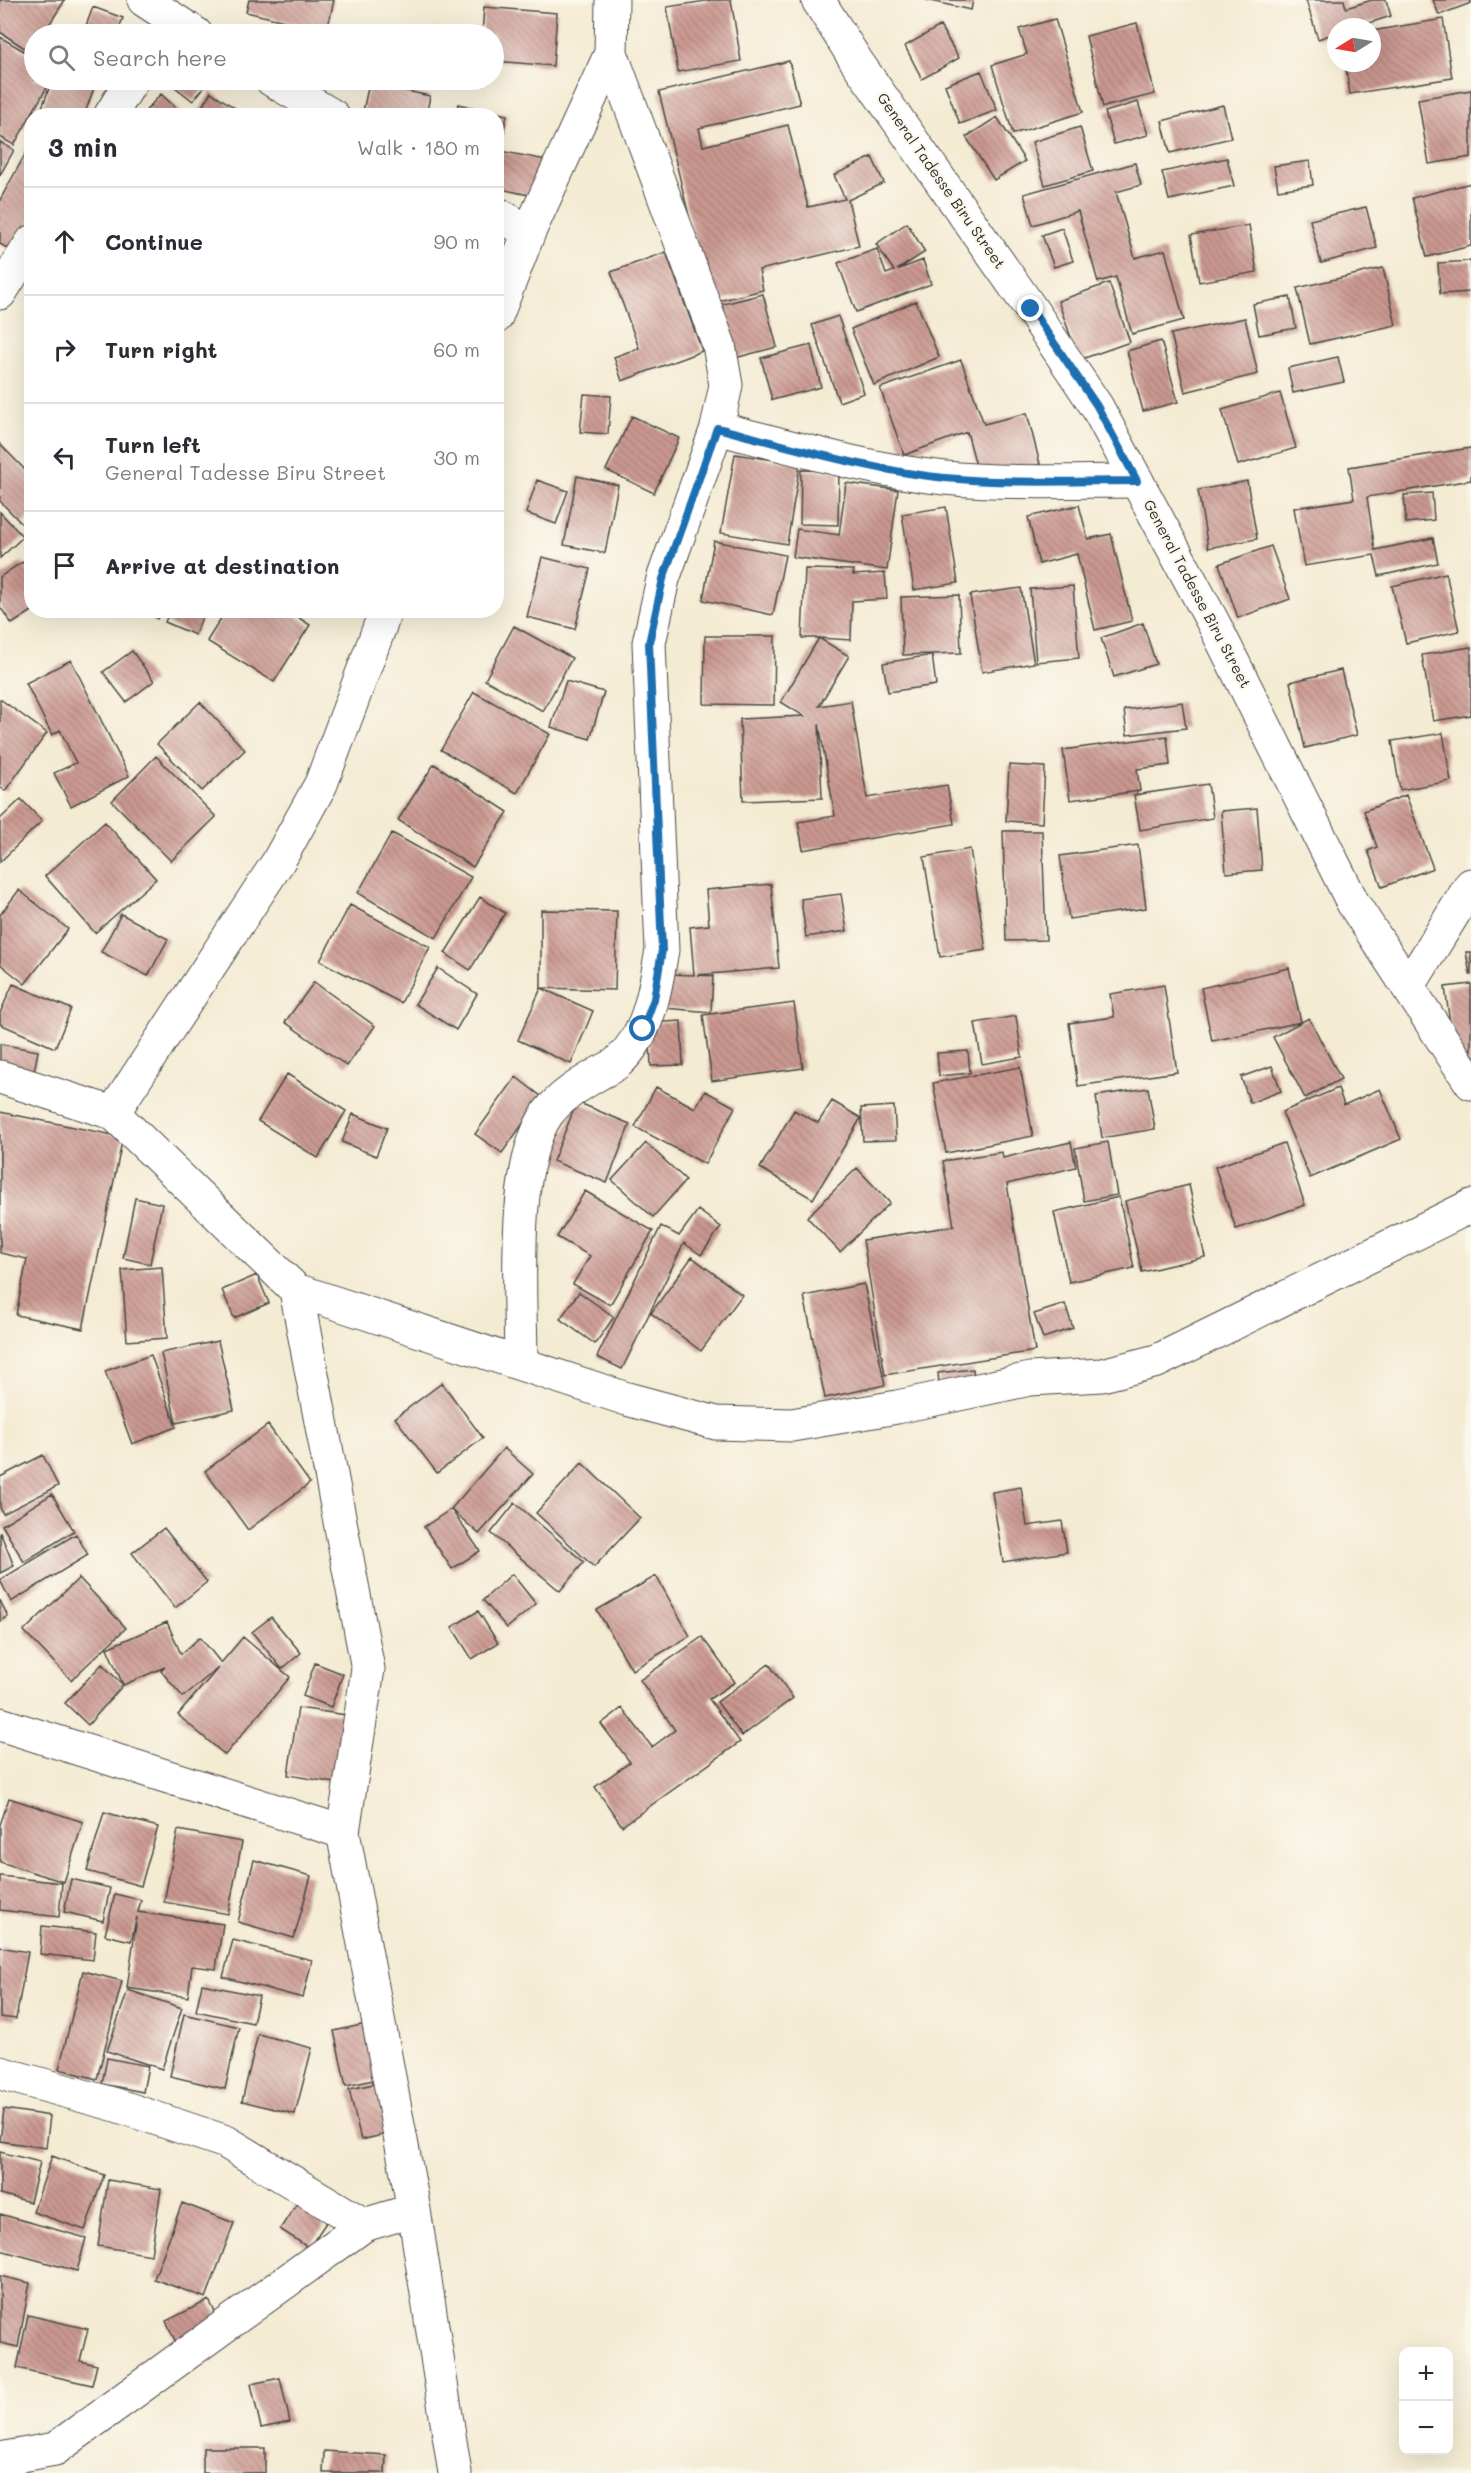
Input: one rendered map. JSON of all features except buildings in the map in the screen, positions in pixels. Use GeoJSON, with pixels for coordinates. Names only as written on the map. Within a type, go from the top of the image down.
{"type":"FeatureCollection","features":[{"type":"Feature","properties":{"kind":"street"},"geometry":{"type":"LineString","coordinates":[[520,1363],[521,1203],[531,1150],[548,1113],[574,1088],[618,1062],[643,1029],[654,999],[662,950],[649,643],[663,579],[717,428],[726,385],[719,345],[611,53],[612,0]]}},
{"type":"Feature","properties":{"kind":"street","name":"General Tadesse Biru Street"},"geometry":{"type":"LineString","coordinates":[[818,0],[857,62],[1031,309],[1090,397],[1215,626],[1353,903],[1471,1083]]}},
{"type":"Feature","properties":{"kind":"street"},"geometry":{"type":"LineString","coordinates":[[504,296],[529,232],[611,53]]}},
{"type":"Feature","properties":{"kind":"street"},"geometry":{"type":"LineString","coordinates":[[115,108],[126,90]]}},
{"type":"Feature","properties":{"kind":"street"},"geometry":{"type":"LineString","coordinates":[[289,90],[319,108]]}},
{"type":"Feature","properties":{"kind":"street"},"geometry":{"type":"LineString","coordinates":[[504,218],[529,232]]}},
{"type":"Feature","properties":{"kind":"street"},"geometry":{"type":"LineString","coordinates":[[0,293],[24,255]]}},
{"type":"Feature","properties":{"kind":"street"},"geometry":{"type":"LineString","coordinates":[[717,428],[846,460],[944,478],[999,481],[1137,481]]}},
{"type":"Feature","properties":{"kind":"street"},"geometry":{"type":"LineString","coordinates":[[113,1113],[278,862],[321,784],[383,618]]}},
{"type":"Feature","properties":{"kind":"street"},"geometry":{"type":"LineString","coordinates":[[1408,987],[1471,885]]}},
{"type":"Feature","properties":{"kind":"street"},"geometry":{"type":"LineString","coordinates":[[0,1077],[113,1113],[296,1290],[627,1399],[716,1422],[792,1425],[897,1407],[1030,1379],[1102,1376],[1157,1361],[1471,1206]]}},
{"type":"Feature","properties":{"kind":"street"},"geometry":{"type":"LineString","coordinates":[[296,1290],[368,1669],[343,1832],[414,2210],[455,2473]]}},
{"type":"Feature","properties":{"kind":"street"},"geometry":{"type":"LineString","coordinates":[[0,1724],[343,1832]]}},
{"type":"Feature","properties":{"kind":"street"},"geometry":{"type":"LineString","coordinates":[[0,2073],[116,2105],[226,2142],[364,2225]]}},
{"type":"Feature","properties":{"kind":"street"},"geometry":{"type":"LineString","coordinates":[[0,2459],[54,2461],[364,2225],[414,2210]]}},
{"type":"Feature","properties":{"kind":"route"},"geometry":{"type":"LineString","coordinates":[[643,1029],[654,999],[662,950],[649,643],[663,579],[717,428],[889,470],[944,478],[999,481],[1137,481],[1097,406],[1031,309]]}}]}
